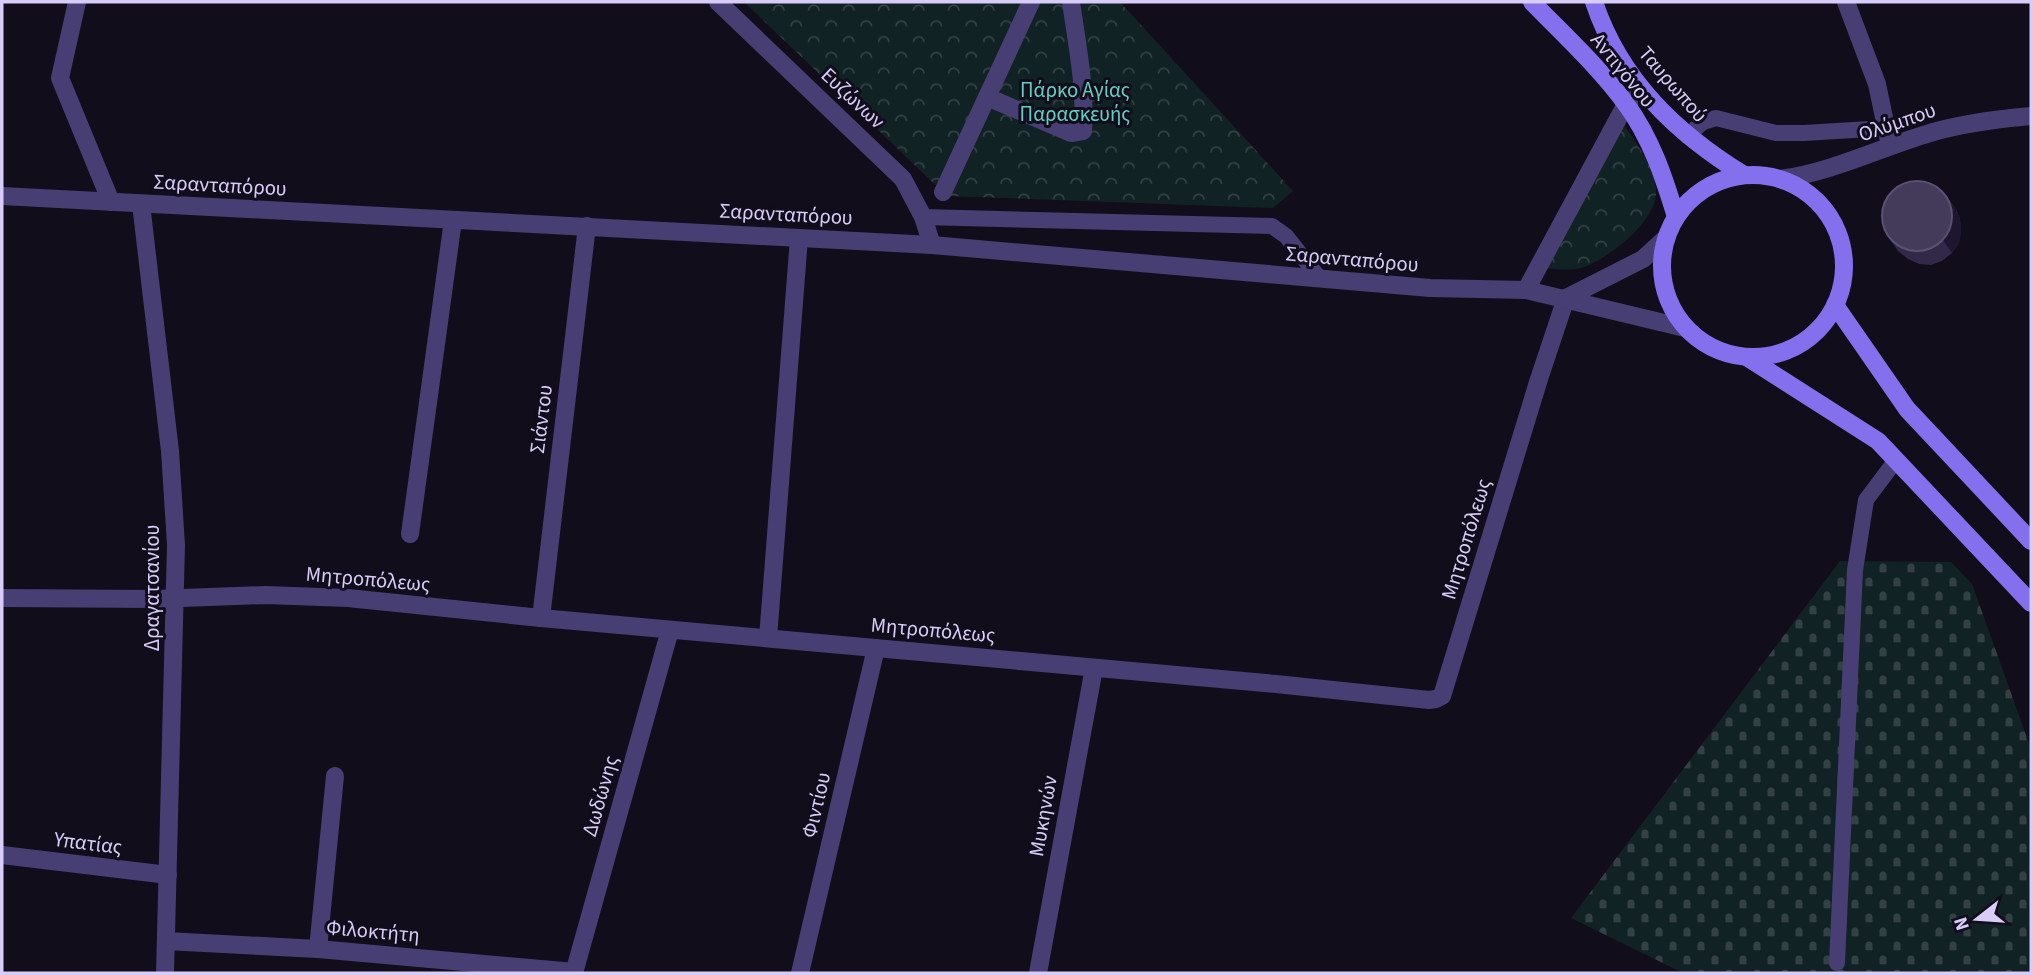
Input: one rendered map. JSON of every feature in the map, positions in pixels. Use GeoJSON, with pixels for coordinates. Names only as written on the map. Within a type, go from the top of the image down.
{"type":"FeatureCollection","features":[{"type":"Feature","properties":{"kind":"main road","name":"Αντιγόνου"},"geometry":{"type":"LineString","coordinates":[[1532,2],[1626,104],[1661,167],[1676,217]]}},
{"type":"Feature","properties":{"kind":"main road","name":"Ταυρωπού"},"geometry":{"type":"LineString","coordinates":[[1594,2],[1616,52],[1665,116],[1711,155],[1744,175]]}},
{"type":"Feature","properties":{"kind":"main road"},"geometry":{"type":"LineString","coordinates":[[1744,175],[1780,179],[1817,202],[1831,220],[1840,240],[1844,262],[1842,284],[1826,321],[1800,345],[1766,357],[1748,358],[1725,354],[1703,344],[1685,328],[1671,308],[1663,286],[1661,262],[1666,238],[1676,217],[1689,201],[1705,188],[1744,175]]}},
{"type":"Feature","properties":{"kind":"main road"},"geometry":{"type":"LineString","coordinates":[[1835,305],[1907,409],[2031,541]]}},
{"type":"Feature","properties":{"kind":"main road"},"geometry":{"type":"LineString","coordinates":[[1748,358],[1878,441],[2031,603]]}},
{"type":"Feature","properties":{"kind":"street"},"geometry":{"type":"LineString","coordinates":[[77,2],[61,78],[111,202]]}},
{"type":"Feature","properties":{"kind":"street","name":"Ευζώνων"},"geometry":{"type":"LineString","coordinates":[[718,2],[903,179],[923,217],[932,245]]}},
{"type":"Feature","properties":{"kind":"street"},"geometry":{"type":"LineString","coordinates":[[943,192],[1031,2]]}},
{"type":"Feature","properties":{"kind":"street"},"geometry":{"type":"LineString","coordinates":[[987,97],[1071,133],[1083,131],[1081,72],[1071,2]]}},
{"type":"Feature","properties":{"kind":"street"},"geometry":{"type":"LineString","coordinates":[[1846,2],[1877,84],[1888,137]]}},
{"type":"Feature","properties":{"kind":"street"},"geometry":{"type":"LineString","coordinates":[[1526,290],[1626,104],[1643,90]]}},
{"type":"Feature","properties":{"kind":"street","name":"Ολύμπου"},"geometry":{"type":"LineString","coordinates":[[1780,179],[1831,169],[1888,137],[1933,132],[1984,120],[2031,116]]}},
{"type":"Feature","properties":{"kind":"street","name":"Σαρανταπόρου"},"geometry":{"type":"LineString","coordinates":[[2,196],[932,245],[1430,288],[1526,290],[1685,328]]}},
{"type":"Feature","properties":{"kind":"street","name":"Δραγατσανίου"},"geometry":{"type":"LineString","coordinates":[[141,204],[170,451],[176,545],[165,973]]}},
{"type":"Feature","properties":{"kind":"street"},"geometry":{"type":"LineString","coordinates":[[410,534],[453,220]]}},
{"type":"Feature","properties":{"kind":"street","name":"Σιάντου"},"geometry":{"type":"LineString","coordinates":[[541,618],[587,226]]}},
{"type":"Feature","properties":{"kind":"street"},"geometry":{"type":"LineString","coordinates":[[768,638],[799,237]]}},
{"type":"Feature","properties":{"kind":"street"},"geometry":{"type":"LineString","coordinates":[[1566,298],[1643,259],[1666,238]]}},
{"type":"Feature","properties":{"kind":"street","name":"Μητροπόλεως"},"geometry":{"type":"LineString","coordinates":[[2,598],[266,595],[348,598],[1436,699],[1443,696],[1566,298]]}},
{"type":"Feature","properties":{"kind":"street","name":"Δωδώνης"},"geometry":{"type":"LineString","coordinates":[[575,972],[670,630]]}},
{"type":"Feature","properties":{"kind":"street","name":"Φιντίου"},"geometry":{"type":"LineString","coordinates":[[800,973],[876,648]]}},
{"type":"Feature","properties":{"kind":"street","name":"Μυκηνών"},"geometry":{"type":"LineString","coordinates":[[1038,973],[1094,668]]}},
{"type":"Feature","properties":{"kind":"street"},"geometry":{"type":"LineString","coordinates":[[318,950],[335,776]]}},
{"type":"Feature","properties":{"kind":"street","name":"Υπατίας"},"geometry":{"type":"LineString","coordinates":[[2,855],[168,875]]}},
{"type":"Feature","properties":{"kind":"street","name":"Φιλοκτήτη"},"geometry":{"type":"LineString","coordinates":[[166,941],[318,950],[575,972]]}},
{"type":"Feature","properties":{"kind":"lane"},"geometry":{"type":"LineString","coordinates":[[1687,136],[1703,122],[1716,118],[1776,132],[1888,137]]}},
{"type":"Feature","properties":{"kind":"lane"},"geometry":{"type":"LineString","coordinates":[[923,217],[1272,226],[1286,236],[1320,279]]}},
{"type":"Feature","properties":{"kind":"lane"},"geometry":{"type":"LineString","coordinates":[[1837,963],[1855,570],[1866,500],[1896,460]]}},
{"type":"Feature","properties":{"kind":"green space","name":"Πάρκο Αγίας Παρασκευής"},"geometry":{"type":"Polygon","coordinates":[[[744,2],[1120,2],[1293,191],[1273,208],[947,196],[744,2]]]}},
{"type":"Feature","properties":{"kind":"green space"},"geometry":{"type":"Polygon","coordinates":[[[1622,122],[1654,176],[1656,195],[1647,218],[1627,239],[1592,264],[1576,269],[1543,268],[1622,122]]]}},
{"type":"Feature","properties":{"kind":"green space"},"geometry":{"type":"Polygon","coordinates":[[[1840,561],[1951,562],[1972,584],[2031,749],[2031,973],[1683,973],[1571,918],[1840,561]]]}},
{"type":"Feature","properties":{"kind":"building"},"geometry":{"type":"Polygon","coordinates":[[[1917,181],[1942,191],[1952,216],[1942,241],[1917,251],[1892,241],[1882,216],[1892,191],[1917,181]]]}}]}
